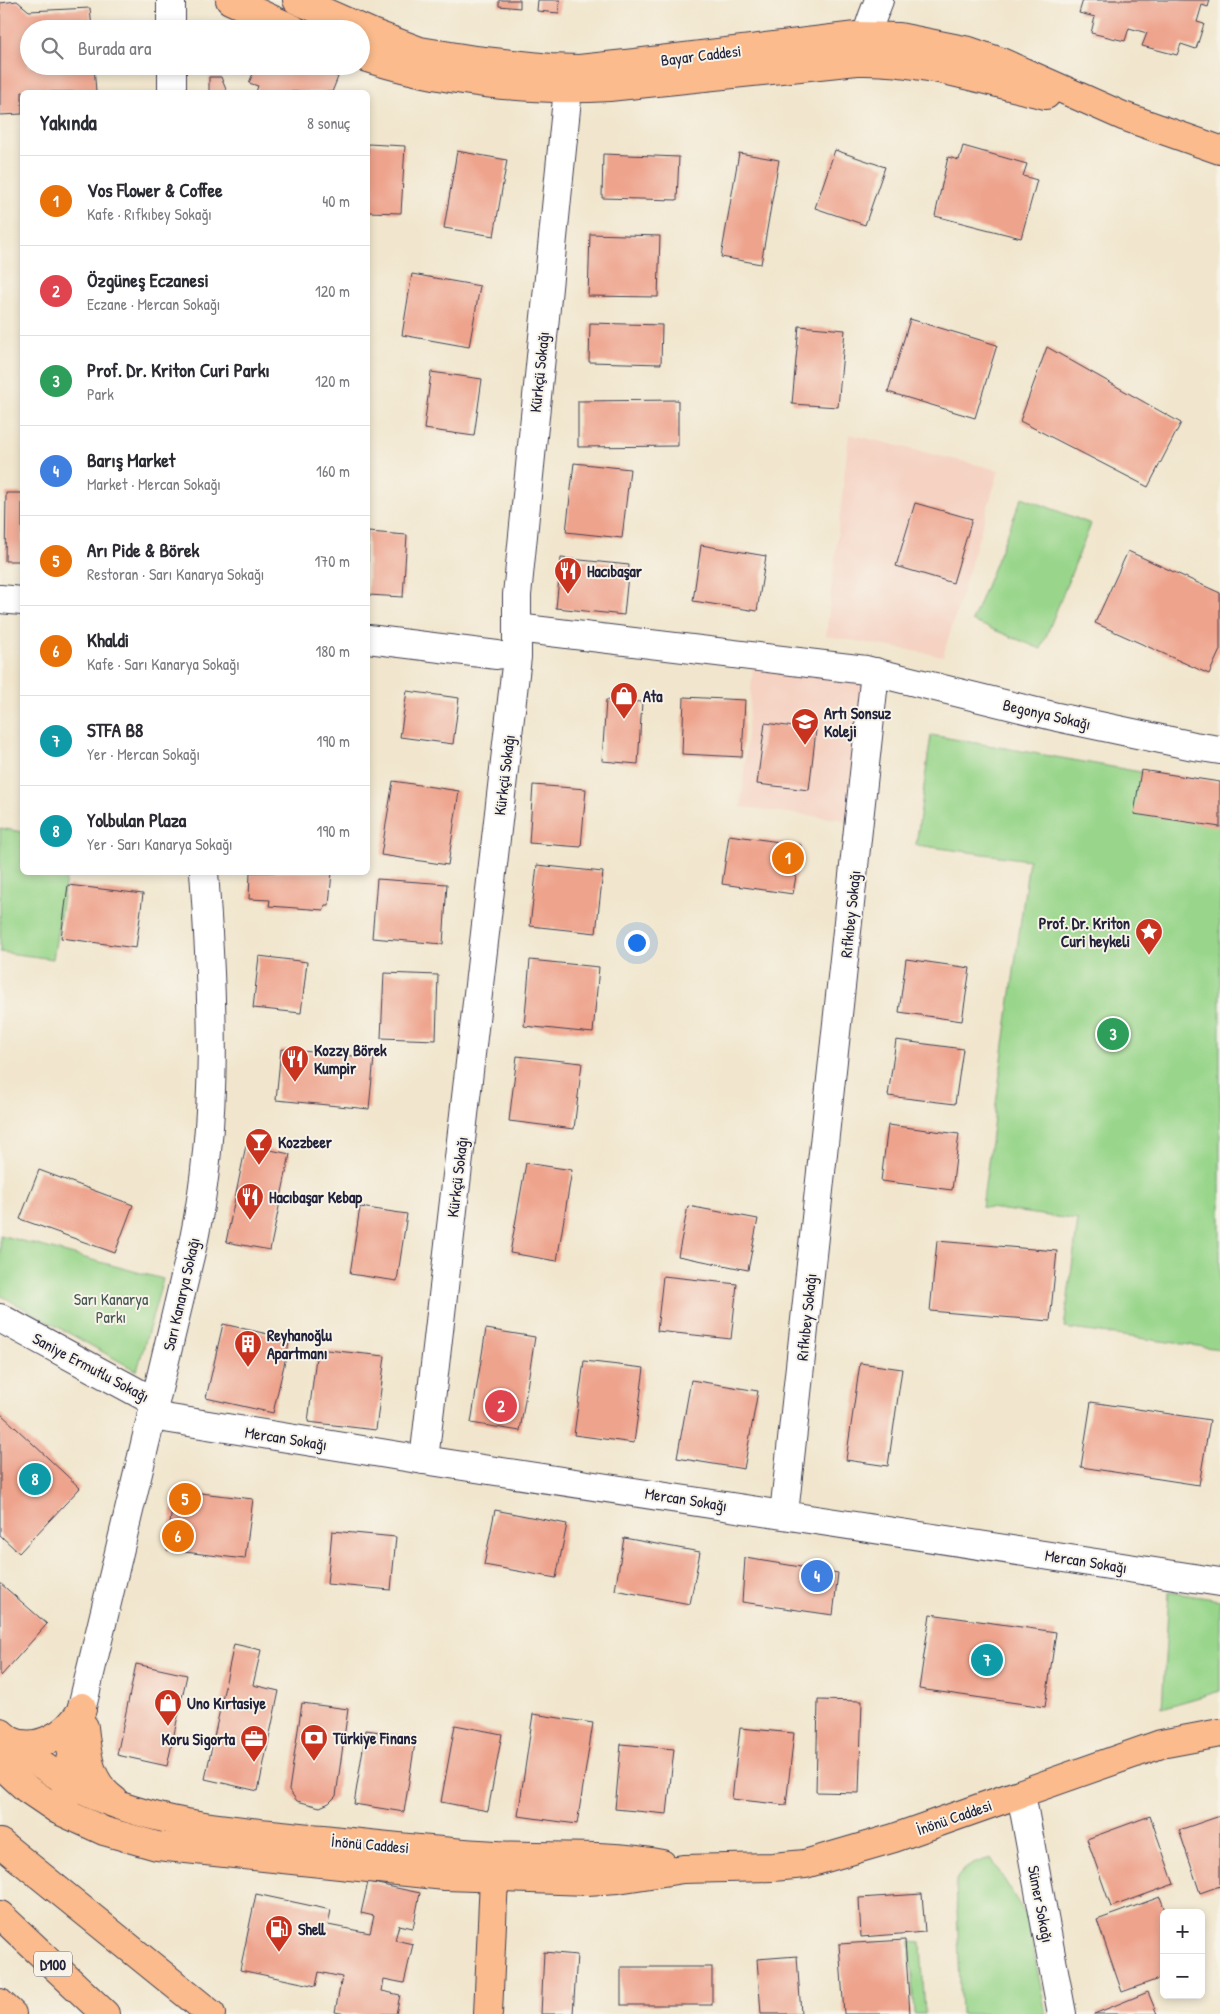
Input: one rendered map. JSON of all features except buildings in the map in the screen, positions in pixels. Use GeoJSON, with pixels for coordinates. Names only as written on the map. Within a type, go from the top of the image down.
{"type":"FeatureCollection","features":[{"type":"Feature","properties":{"kind":"main road"},"geometry":{"type":"LineString","coordinates":[[230,0],[273,20]]}},
{"type":"Feature","properties":{"kind":"main road","name":"Bayar Caddesi"},"geometry":{"type":"LineString","coordinates":[[297,0],[342,20]]}},
{"type":"Feature","properties":{"kind":"main road","name":"Bayar Caddesi"},"geometry":{"type":"LineString","coordinates":[[370,32],[420,51],[609,87],[858,61],[894,62],[952,72],[1104,108]]}},
{"type":"Feature","properties":{"kind":"main road","name":"Bayar Caddesi"},"geometry":{"type":"LineString","coordinates":[[370,59],[415,72],[460,79],[569,79],[867,36],[899,37],[969,51],[1025,72],[1104,108],[1220,150]]}},
{"type":"Feature","properties":{"kind":"main road"},"geometry":{"type":"LineString","coordinates":[[82,1707],[68,1728],[52,1738],[25,1744],[3,1745],[26,1788],[49,1805],[104,1831]]}},
{"type":"Feature","properties":{"kind":"main road"},"geometry":{"type":"LineString","coordinates":[[82,1707],[65,1791],[71,1805],[87,1821],[104,1831]]}},
{"type":"Feature","properties":{"kind":"main road"},"geometry":{"type":"LineString","coordinates":[[82,1707],[88,1763],[107,1795],[126,1807]]}},
{"type":"Feature","properties":{"kind":"main road"},"geometry":{"type":"LineString","coordinates":[[1161,1744],[1220,1716]]}},
{"type":"Feature","properties":{"kind":"main road","name":"İnönü Caddesi"},"geometry":{"type":"LineString","coordinates":[[3,1745],[91,1794],[126,1807],[176,1821],[494,1867],[603,1880],[683,1869],[773,1868],[805,1864],[872,1845],[1161,1744],[1220,1733]]}},
{"type":"Feature","properties":{"kind":"main road","name":"İnönü Caddesi"},"geometry":{"type":"LineString","coordinates":[[104,1831],[146,1844],[178,1849],[494,1867]]}},
{"type":"Feature","properties":{"kind":"main road"},"geometry":{"type":"LineString","coordinates":[[0,1843],[211,2014]]}},
{"type":"Feature","properties":{"kind":"main road"},"geometry":{"type":"LineString","coordinates":[[488,2014],[494,1867]]}},
{"type":"Feature","properties":{"kind":"main road","name":"D100"},"geometry":{"type":"LineString","coordinates":[[0,1915],[105,2014]]}},
{"type":"Feature","properties":{"kind":"main road"},"geometry":{"type":"LineString","coordinates":[[0,2003],[12,2014]]}},
{"type":"Feature","properties":{"kind":"street"},"geometry":{"type":"LineString","coordinates":[[171,0],[171,20]]}},
{"type":"Feature","properties":{"kind":"street"},"geometry":{"type":"LineString","coordinates":[[878,0],[867,36],[867,44],[874,55],[894,62]]}},
{"type":"Feature","properties":{"kind":"street"},"geometry":{"type":"LineString","coordinates":[[172,75],[172,90]]}},
{"type":"Feature","properties":{"kind":"street","name":"Kürkçü Sokağı"},"geometry":{"type":"LineString","coordinates":[[424,1460],[517,657],[517,595],[569,79]]}},
{"type":"Feature","properties":{"kind":"street"},"geometry":{"type":"LineString","coordinates":[[0,598],[20,601]]}},
{"type":"Feature","properties":{"kind":"street"},"geometry":{"type":"LineString","coordinates":[[517,628],[875,672]]}},
{"type":"Feature","properties":{"kind":"street"},"geometry":{"type":"LineString","coordinates":[[370,639],[497,654]]}},
{"type":"Feature","properties":{"kind":"street","name":"Begonya Sokağı"},"geometry":{"type":"LineString","coordinates":[[875,672],[1057,717],[1220,750]]}},
{"type":"Feature","properties":{"kind":"street","name":"Rıfkıbey Sokağı"},"geometry":{"type":"LineString","coordinates":[[784,1514],[875,672]]}},
{"type":"Feature","properties":{"kind":"street","name":"Sarı Kanarya Sokağı"},"geometry":{"type":"LineString","coordinates":[[82,1707],[194,1239],[207,1155],[212,1055],[204,875]]}},
{"type":"Feature","properties":{"kind":"street","name":"Saniye Ermutlu Sokağı"},"geometry":{"type":"LineString","coordinates":[[0,1318],[153,1409]]}},
{"type":"Feature","properties":{"kind":"street","name":"Mercan Sokağı"},"geometry":{"type":"LineString","coordinates":[[153,1409],[424,1460],[1220,1582]]}},
{"type":"Feature","properties":{"kind":"street","name":"Sümer Sokağı"},"geometry":{"type":"LineString","coordinates":[[1021,1794],[1062,2014]]}},
{"type":"Feature","properties":{"kind":"shaded area"},"geometry":{"type":"Polygon","coordinates":[[[849,434],[999,470],[943,656],[826,636],[849,434]]]}},
{"type":"Feature","properties":{"kind":"shaded area","name":"Artı Sonsuz Koleji"},"geometry":{"type":"Polygon","coordinates":[[[753,665],[871,684],[853,821],[741,807],[753,665]]]}},
{"type":"Feature","properties":{"kind":"green space"},"geometry":{"type":"Polygon","coordinates":[[[1022,497],[1091,524],[1041,649],[972,621],[1022,497]]]}},
{"type":"Feature","properties":{"kind":"green space"},"geometry":{"type":"Polygon","coordinates":[[[931,735],[1220,786],[1220,1349],[1064,1328],[1078,1220],[982,1207],[1029,860],[916,845],[931,735]]]}},
{"type":"Feature","properties":{"kind":"green space"},"geometry":{"type":"Polygon","coordinates":[[[0,828],[20,832],[20,875],[67,875],[53,959],[0,952],[0,828]]]}},
{"type":"Feature","properties":{"kind":"green space","name":"Sarı Kanarya Parkı"},"geometry":{"type":"Polygon","coordinates":[[[0,1235],[163,1279],[137,1371],[0,1295],[0,1235]]]}},
{"type":"Feature","properties":{"kind":"green space"},"geometry":{"type":"Polygon","coordinates":[[[1169,1592],[1220,1600],[1220,1691],[1162,1708],[1169,1592]]]}},
{"type":"Feature","properties":{"kind":"green space"},"geometry":{"type":"Polygon","coordinates":[[[991,1858],[1027,1917],[1046,2014],[961,2014],[956,1880],[971,1865],[991,1858]]]}},
{"type":"Feature","properties":{"kind":"green space"},"geometry":{"type":"Polygon","coordinates":[[[910,1942],[921,1943],[925,2014],[914,2014],[910,1942]]]}},
{"type":"Feature","properties":{"kind":"place","name":"Hacıbaşar"},"geometry":{"type":"Point","coordinates":[568,595]}},
{"type":"Feature","properties":{"kind":"place","name":"Ata"},"geometry":{"type":"Point","coordinates":[624,720]}},
{"type":"Feature","properties":{"kind":"place","name":"Artı Sonsuz Koleji"},"geometry":{"type":"Point","coordinates":[805,746]}},
{"type":"Feature","properties":{"kind":"place","name":"Vos Flower & Coffee"},"geometry":{"type":"Point","coordinates":[788,858]}},
{"type":"Feature","properties":{"kind":"place","name":"Prof. Dr. Kriton Curi heykeli"},"geometry":{"type":"Point","coordinates":[1149,956]}},
{"type":"Feature","properties":{"kind":"place","name":"Prof. Dr. Kriton Curi Parkı"},"geometry":{"type":"Point","coordinates":[1113,1034]}},
{"type":"Feature","properties":{"kind":"place","name":"Kozzy Börek Kumpir"},"geometry":{"type":"Point","coordinates":[295,1083]}},
{"type":"Feature","properties":{"kind":"place","name":"Kozzbeer"},"geometry":{"type":"Point","coordinates":[259,1166]}},
{"type":"Feature","properties":{"kind":"place","name":"Hacıbaşar Kebap"},"geometry":{"type":"Point","coordinates":[250,1221]}},
{"type":"Feature","properties":{"kind":"place","name":"Reyhanoğlu Apartmanı"},"geometry":{"type":"Point","coordinates":[248,1368]}},
{"type":"Feature","properties":{"kind":"place","name":"Özgüneş Eczanesi"},"geometry":{"type":"Point","coordinates":[501,1406]}},
{"type":"Feature","properties":{"kind":"place","name":"Yolbulan Plaza"},"geometry":{"type":"Point","coordinates":[35,1479]}},
{"type":"Feature","properties":{"kind":"place","name":"Arı Pide & Börek"},"geometry":{"type":"Point","coordinates":[185,1499]}},
{"type":"Feature","properties":{"kind":"place","name":"Khaldi"},"geometry":{"type":"Point","coordinates":[178,1536]}},
{"type":"Feature","properties":{"kind":"place","name":"Barış Market"},"geometry":{"type":"Point","coordinates":[817,1576]}},
{"type":"Feature","properties":{"kind":"place","name":"STFA B8"},"geometry":{"type":"Point","coordinates":[987,1660]}},
{"type":"Feature","properties":{"kind":"place","name":"Uno Kırtasiye"},"geometry":{"type":"Point","coordinates":[168,1727]}},
{"type":"Feature","properties":{"kind":"place","name":"Türkiye Finans"},"geometry":{"type":"Point","coordinates":[314,1762]}},
{"type":"Feature","properties":{"kind":"place","name":"Koru Sigorta"},"geometry":{"type":"Point","coordinates":[254,1763]}},
{"type":"Feature","properties":{"kind":"place","name":"Shell"},"geometry":{"type":"Point","coordinates":[279,1953]}}]}
